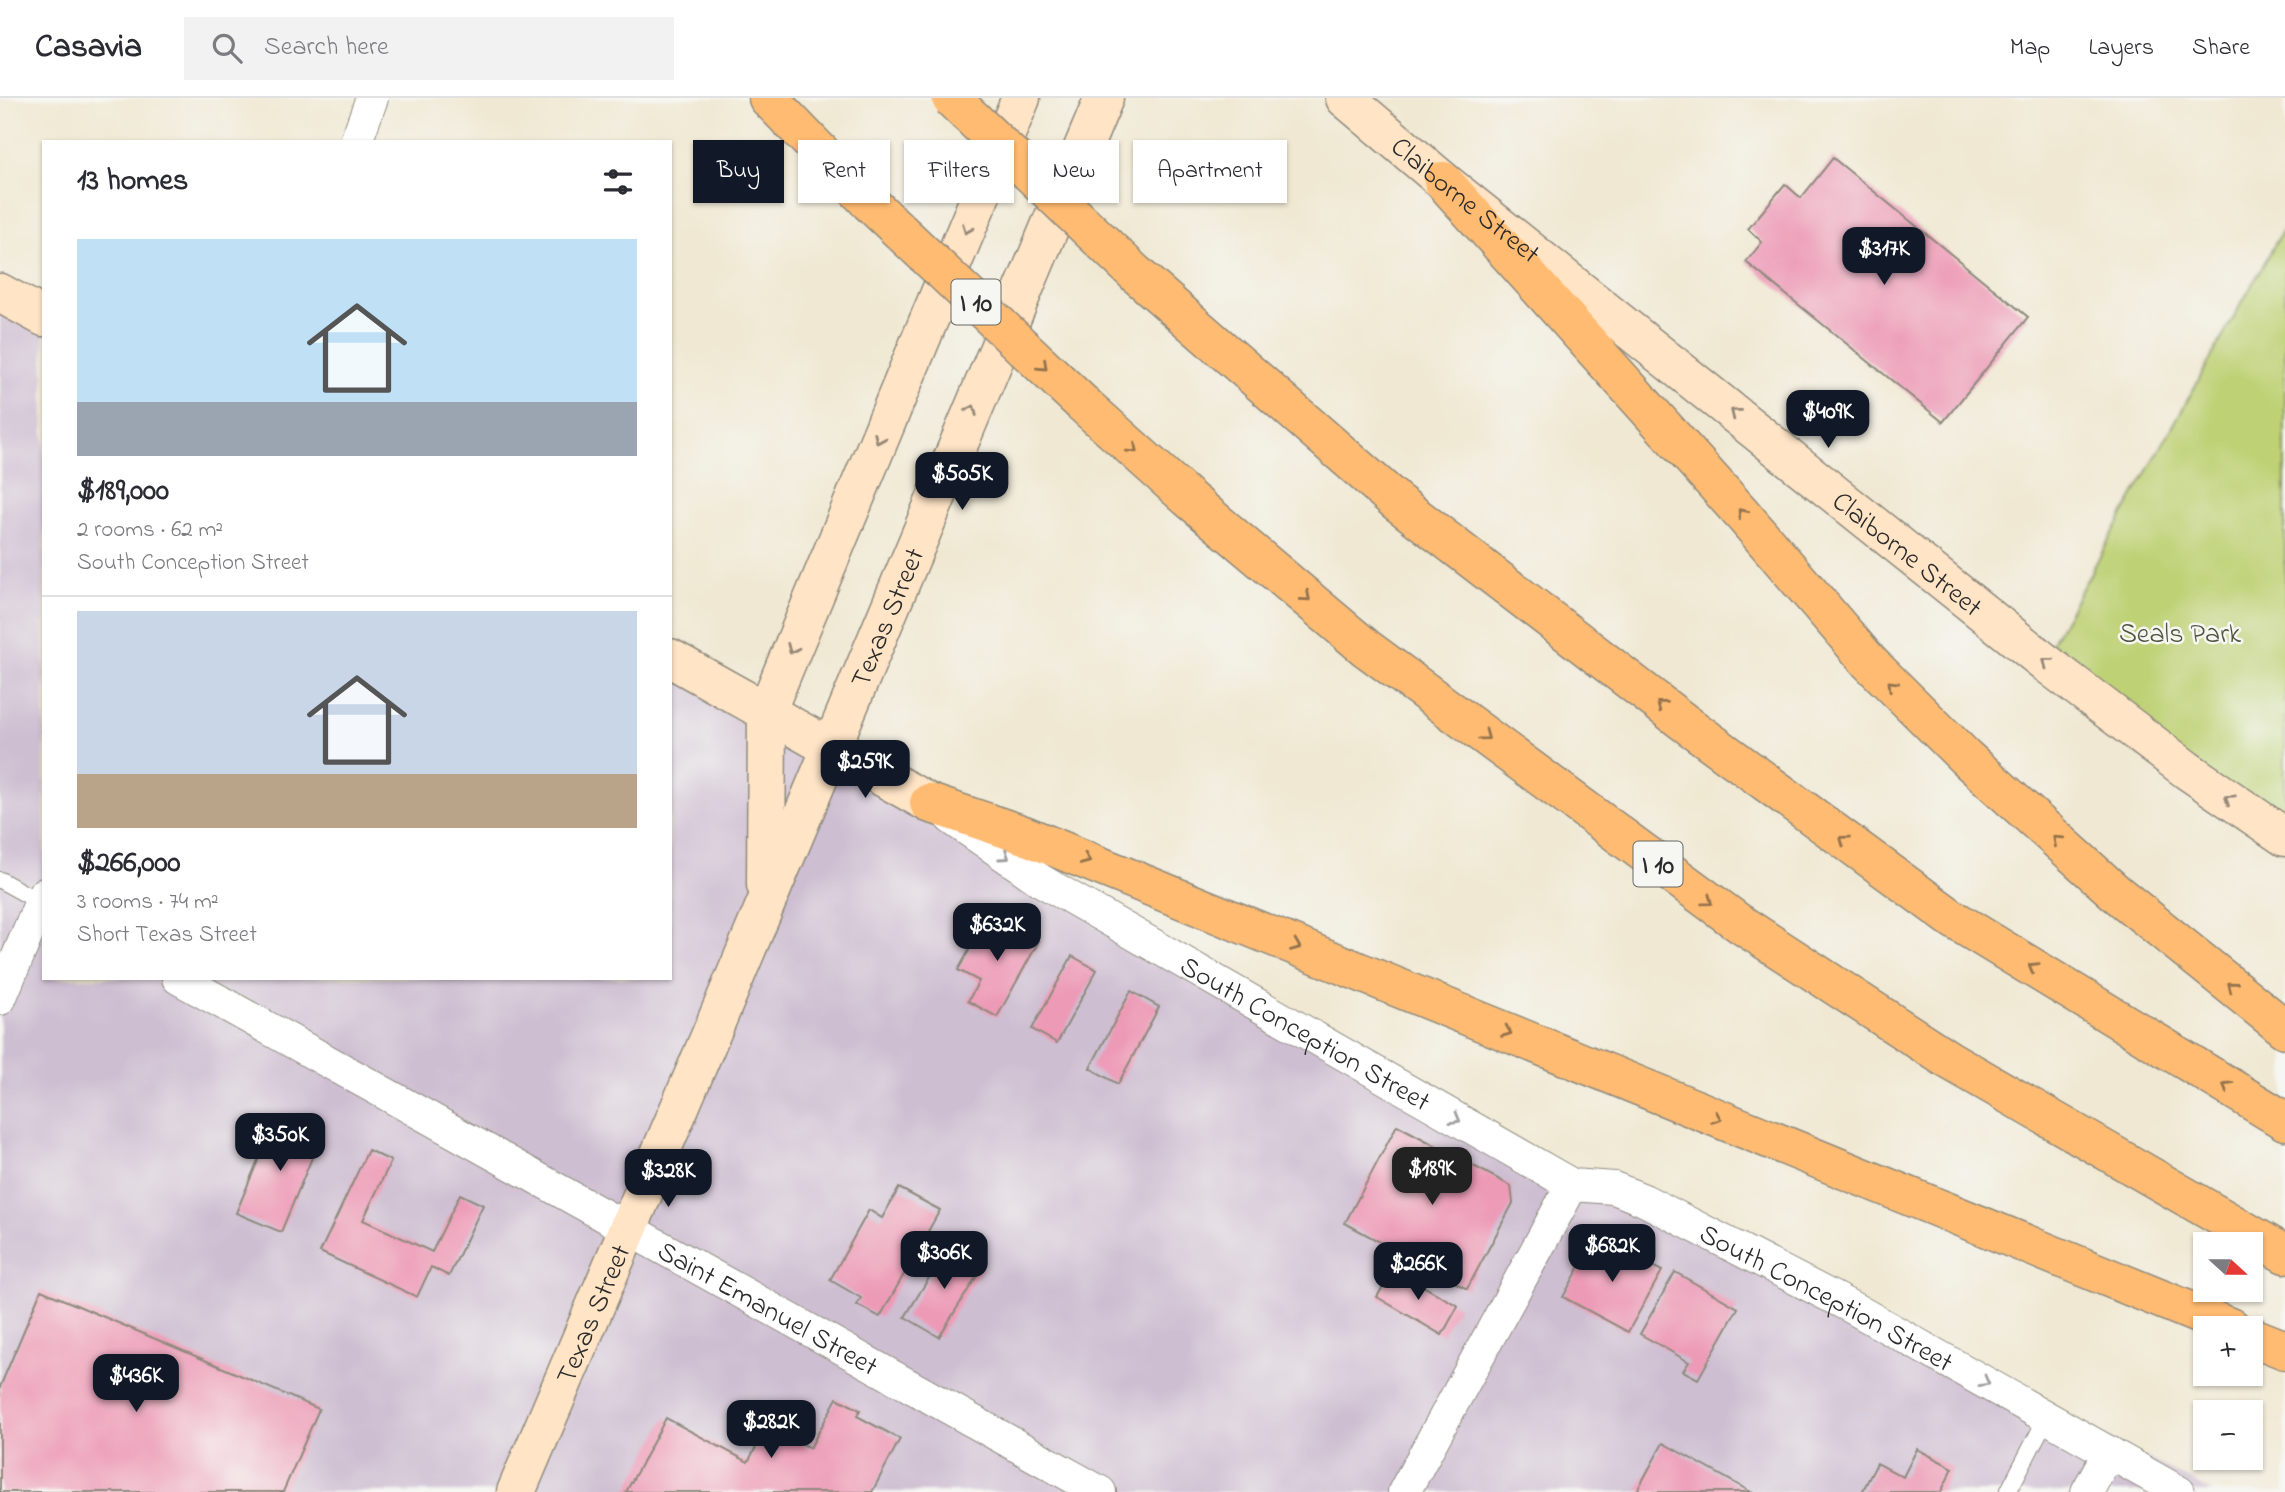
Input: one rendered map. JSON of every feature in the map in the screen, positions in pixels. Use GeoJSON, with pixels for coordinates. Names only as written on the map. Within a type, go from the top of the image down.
{"type":"FeatureCollection","features":[{"type":"Feature","properties":{"kind":"highway","name":"I 10"},"geometry":{"type":"LineString","coordinates":[[768,98],[869,202],[1082,403],[1188,498],[1366,648],[1739,923],[1949,1060],[2285,1254]]}},
{"type":"Feature","properties":{"kind":"highway"},"geometry":{"type":"LineString","coordinates":[[951,98],[1137,275],[1397,502],[1685,723],[1953,919],[2285,1121]]}},
{"type":"Feature","properties":{"kind":"highway"},"geometry":{"type":"LineString","coordinates":[[1443,181],[1743,515],[1869,662],[1965,757],[2116,893],[2285,1029]]}},
{"type":"Feature","properties":{"kind":"highway"},"geometry":{"type":"LineString","coordinates":[[929,803],[1024,835],[2203,1316]]}},
{"type":"Feature","properties":{"kind":"highway"},"geometry":{"type":"LineString","coordinates":[[2263,1341],[2285,1350]]}},
{"type":"Feature","properties":{"kind":"street"},"geometry":{"type":"LineString","coordinates":[[357,140],[372,98]]}},
{"type":"Feature","properties":{"kind":"street","name":"Texas Street"},"geometry":{"type":"LineString","coordinates":[[766,903],[766,710],[1021,98]]}},
{"type":"Feature","properties":{"kind":"street","name":"Texas Street"},"geometry":{"type":"LineString","coordinates":[[516,1492],[1104,98]]}},
{"type":"Feature","properties":{"kind":"street","name":"Claiborne Street"},"geometry":{"type":"LineString","coordinates":[[1345,98],[1443,181],[2046,663],[2187,770],[2285,837]]}},
{"type":"Feature","properties":{"kind":"street"},"geometry":{"type":"LineString","coordinates":[[0,293],[42,316]]}},
{"type":"Feature","properties":{"kind":"street","name":"South Conception Street"},"geometry":{"type":"LineString","coordinates":[[672,659],[929,803],[1040,880],[1572,1185],[1615,1188],[1644,1199],[1853,1308],[2179,1492]]}},
{"type":"Feature","properties":{"kind":"street"},"geometry":{"type":"LineString","coordinates":[[0,999],[42,902]]}},
{"type":"Feature","properties":{"kind":"street","name":"Saint Emanuel Street"},"geometry":{"type":"LineString","coordinates":[[182,980],[1100,1492]]}},
{"type":"Feature","properties":{"kind":"street"},"geometry":{"type":"LineString","coordinates":[[1404,1492],[1572,1185]]}},
{"type":"Feature","properties":{"kind":"street"},"geometry":{"type":"LineString","coordinates":[[2087,1492],[2109,1452]]}},
{"type":"Feature","properties":{"kind":"lane"},"geometry":{"type":"LineString","coordinates":[[0,880],[42,900]]}},
{"type":"Feature","properties":{"kind":"lane"},"geometry":{"type":"LineString","coordinates":[[2008,1492],[2047,1417]]}},
{"type":"Feature","properties":{"kind":"shaded area"},"geometry":{"type":"Polygon","coordinates":[[[0,293],[42,316],[42,980],[672,980],[672,660],[1572,1185],[1644,1200],[2213,1492],[0,1492],[0,293]]]}},
{"type":"Feature","properties":{"kind":"green space","name":"Seals Park"},"geometry":{"type":"Polygon","coordinates":[[[2285,226],[2285,837],[2048,649],[2285,226]]]}},
{"type":"Feature","properties":{"kind":"building"},"geometry":{"type":"Polygon","coordinates":[[[1833,158],[2028,317],[1943,422],[1746,262],[1762,242],[1748,229],[1785,184],[1801,198],[1833,158]]]}},
{"type":"Feature","properties":{"kind":"building"},"geometry":{"type":"Polygon","coordinates":[[[990,913],[1039,941],[997,1017],[968,1001],[979,981],[958,970],[990,913]]]}},
{"type":"Feature","properties":{"kind":"building"},"geometry":{"type":"Polygon","coordinates":[[[1072,956],[1097,970],[1057,1043],[1032,1029],[1072,956]]]}},
{"type":"Feature","properties":{"kind":"building"},"geometry":{"type":"Polygon","coordinates":[[[1131,991],[1159,1007],[1118,1084],[1090,1068],[1131,991]]]}},
{"type":"Feature","properties":{"kind":"building"},"geometry":{"type":"Polygon","coordinates":[[[294,1117],[324,1129],[281,1232],[236,1213],[274,1122],[290,1129],[294,1117]]]}},
{"type":"Feature","properties":{"kind":"building"},"geometry":{"type":"Polygon","coordinates":[[[1397,1125],[1511,1186],[1513,1203],[1467,1289],[1345,1223],[1397,1125]]]}},
{"type":"Feature","properties":{"kind":"building"},"geometry":{"type":"Polygon","coordinates":[[[368,1150],[391,1161],[363,1220],[432,1252],[460,1194],[483,1205],[449,1276],[431,1267],[417,1297],[320,1252],[368,1150]]]}},
{"type":"Feature","properties":{"kind":"building"},"geometry":{"type":"Polygon","coordinates":[[[899,1188],[940,1210],[880,1317],[857,1305],[861,1298],[830,1280],[869,1210],[882,1218],[899,1188]]]}},
{"type":"Feature","properties":{"kind":"building"},"geometry":{"type":"Polygon","coordinates":[[[1597,1236],[1662,1271],[1628,1332],[1563,1297],[1597,1236]]]}},
{"type":"Feature","properties":{"kind":"building"},"geometry":{"type":"Polygon","coordinates":[[[949,1245],[983,1266],[939,1337],[905,1317],[949,1245]]]}},
{"type":"Feature","properties":{"kind":"building"},"geometry":{"type":"Polygon","coordinates":[[[1393,1269],[1458,1306],[1442,1335],[1377,1297],[1393,1269]]]}},
{"type":"Feature","properties":{"kind":"building"},"geometry":{"type":"Polygon","coordinates":[[[1675,1272],[1738,1308],[1698,1379],[1683,1371],[1689,1362],[1640,1334],[1675,1272]]]}},
{"type":"Feature","properties":{"kind":"building"},"geometry":{"type":"Polygon","coordinates":[[[41,1290],[319,1409],[283,1492],[0,1492],[0,1387],[41,1290]]]}},
{"type":"Feature","properties":{"kind":"building"},"geometry":{"type":"Polygon","coordinates":[[[837,1398],[860,1410],[857,1416],[900,1439],[872,1492],[626,1492],[666,1418],[748,1462],[768,1425],[810,1448],[837,1398]]]}},
{"type":"Feature","properties":{"kind":"building"},"geometry":{"type":"Polygon","coordinates":[[[1663,1443],[1751,1492],[1643,1492],[1638,1489],[1663,1443]]]}},
{"type":"Feature","properties":{"kind":"building"},"geometry":{"type":"Polygon","coordinates":[[[1917,1449],[1953,1468],[1941,1492],[1862,1492],[1877,1463],[1903,1477],[1917,1449]]]}}]}
